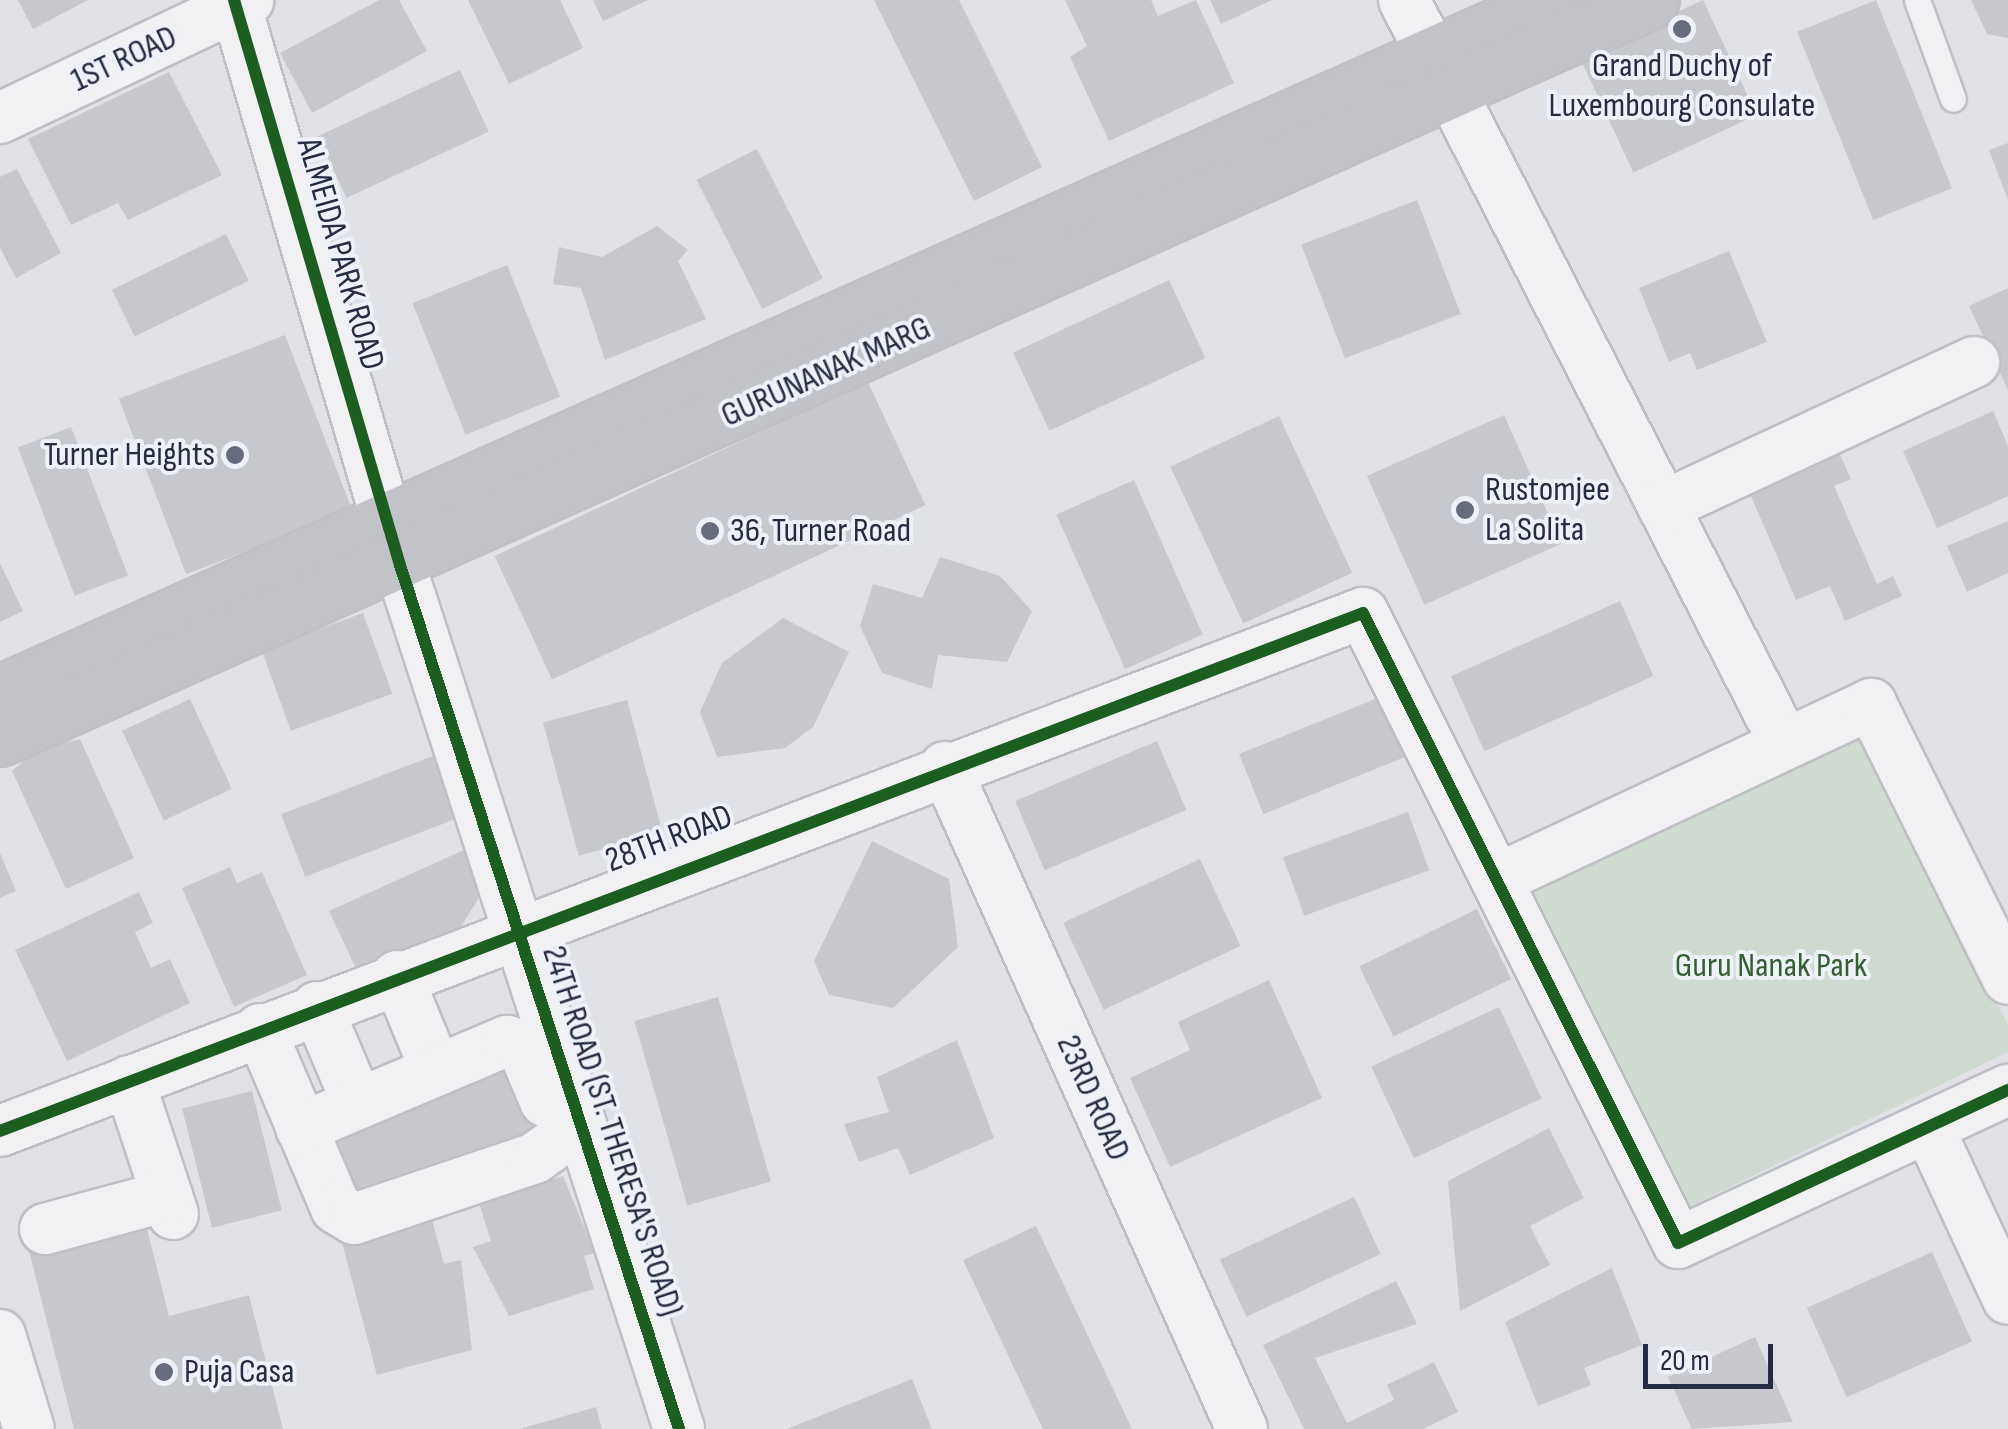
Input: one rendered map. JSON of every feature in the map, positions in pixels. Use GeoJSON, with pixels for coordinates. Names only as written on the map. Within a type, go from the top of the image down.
{"type":"FeatureCollection","features":[{"type":"Feature","properties":{"kind":"main road","name":"GURUNANAK MARG"},"geometry":{"type":"LineString","coordinates":[[1442,72],[1556,0]]}},
{"type":"Feature","properties":{"kind":"main road","name":"GURUNANAK MARG"},"geometry":{"type":"LineString","coordinates":[[0,738],[394,545],[1442,72],[1651,0]]}},
{"type":"Feature","properties":{"kind":"main road","name":"GURUNANAK MARG"},"geometry":{"type":"LineString","coordinates":[[0,692],[394,545]]}},
{"type":"Feature","properties":{"kind":"street"},"geometry":{"type":"LineString","coordinates":[[1404,0],[1786,744]]}},
{"type":"Feature","properties":{"kind":"street","name":"1ST ROAD"},"geometry":{"type":"LineString","coordinates":[[0,118],[239,2]]}},
{"type":"Feature","properties":{"kind":"street","name":"ALMEIDA PARK ROAD"},"geometry":{"type":"LineString","coordinates":[[239,2],[394,545]]}},
{"type":"Feature","properties":{"kind":"street"},"geometry":{"type":"LineString","coordinates":[[1664,506],[1974,362]]}},
{"type":"Feature","properties":{"kind":"street","name":"24TH ROAD (ST. THERESA'S ROAD)"},"geometry":{"type":"LineString","coordinates":[[394,545],[514,929],[569,1130],[679,1429]]}},
{"type":"Feature","properties":{"kind":"street","name":"28TH ROAD"},"geometry":{"type":"LineString","coordinates":[[0,1131],[514,929],[1363,613],[1502,878]]}},
{"type":"Feature","properties":{"kind":"street"},"geometry":{"type":"LineString","coordinates":[[2008,979],[1872,704],[1502,878],[1678,1243],[2008,1090]]}},
{"type":"Feature","properties":{"kind":"street","name":"23RD ROAD"},"geometry":{"type":"LineString","coordinates":[[945,767],[1242,1429]]}},
{"type":"Feature","properties":{"kind":"street"},"geometry":{"type":"LineString","coordinates":[[411,970],[449,1064]]}},
{"type":"Feature","properties":{"kind":"street"},"geometry":{"type":"LineString","coordinates":[[299,1014],[340,1111]]}},
{"type":"Feature","properties":{"kind":"street"},"geometry":{"type":"LineString","coordinates":[[299,1014],[340,1111],[336,1208],[354,1219],[535,1158],[569,1130],[522,1046],[501,1042],[340,1111]]}},
{"type":"Feature","properties":{"kind":"street"},"geometry":{"type":"LineString","coordinates":[[46,1229],[170,1205],[129,1081]]}},
{"type":"Feature","properties":{"kind":"street"},"geometry":{"type":"LineString","coordinates":[[1929,1129],[2008,1299]]}},
{"type":"Feature","properties":{"kind":"street"},"geometry":{"type":"LineString","coordinates":[[0,1334],[30,1429]]}},
{"type":"Feature","properties":{"kind":"lane"},"geometry":{"type":"LineString","coordinates":[[1917,0],[1952,99]]}},
{"type":"Feature","properties":{"kind":"green space","name":"Guru Nanak Park"},"geometry":{"type":"Polygon","coordinates":[[[1860,722],[2008,1025],[2008,1052],[1687,1208],[1529,884],[1860,722]]]}},
{"type":"Feature","properties":{"kind":"building"},"geometry":{"type":"Polygon","coordinates":[[[18,0],[88,0],[33,29],[18,0]]]}},
{"type":"Feature","properties":{"kind":"building"},"geometry":{"type":"Polygon","coordinates":[[[379,0],[399,0],[427,51],[312,113],[280,53],[379,0]]]}},
{"type":"Feature","properties":{"kind":"building"},"geometry":{"type":"Polygon","coordinates":[[[468,0],[560,0],[583,48],[509,84],[468,0]]]}},
{"type":"Feature","properties":{"kind":"building"},"geometry":{"type":"Polygon","coordinates":[[[593,0],[648,0],[603,21],[593,0]]]}},
{"type":"Feature","properties":{"kind":"building"},"geometry":{"type":"Polygon","coordinates":[[[874,0],[959,0],[1042,167],[974,201],[874,0]]]}},
{"type":"Feature","properties":{"kind":"building"},"geometry":{"type":"Polygon","coordinates":[[[1065,0],[1151,0],[1158,16],[1196,0],[1234,83],[1109,141],[1070,57],[1087,46],[1065,0]]]}},
{"type":"Feature","properties":{"kind":"building"},"geometry":{"type":"Polygon","coordinates":[[[1210,0],[1272,0],[1221,24],[1210,0]]]}},
{"type":"Feature","properties":{"kind":"building"},"geometry":{"type":"Polygon","coordinates":[[[1703,0],[1757,115],[1633,173],[1580,57],[1703,0]]]}},
{"type":"Feature","properties":{"kind":"building"},"geometry":{"type":"Polygon","coordinates":[[[1876,0],[1952,188],[1873,220],[1797,32],[1876,0]]]}},
{"type":"Feature","properties":{"kind":"building"},"geometry":{"type":"Polygon","coordinates":[[[1971,0],[2008,0],[2008,38],[1987,34],[1971,0]]]}},
{"type":"Feature","properties":{"kind":"building"},"geometry":{"type":"Polygon","coordinates":[[[460,70],[489,132],[346,198],[318,136],[460,70]]]}},
{"type":"Feature","properties":{"kind":"building"},"geometry":{"type":"Polygon","coordinates":[[[169,72],[222,175],[128,220],[118,203],[71,225],[28,139],[169,72]]]}},
{"type":"Feature","properties":{"kind":"building"},"geometry":{"type":"Polygon","coordinates":[[[2008,143],[2008,200],[1989,150],[2008,143]]]}},
{"type":"Feature","properties":{"kind":"building"},"geometry":{"type":"Polygon","coordinates":[[[757,149],[823,278],[762,309],[696,180],[757,149]]]}},
{"type":"Feature","properties":{"kind":"building"},"geometry":{"type":"Polygon","coordinates":[[[17,169],[61,253],[16,278],[0,248],[0,177],[17,169]]]}},
{"type":"Feature","properties":{"kind":"building"},"geometry":{"type":"Polygon","coordinates":[[[1417,200],[1461,314],[1345,358],[1301,244],[1417,200]]]}},
{"type":"Feature","properties":{"kind":"building"},"geometry":{"type":"Polygon","coordinates":[[[657,226],[688,250],[678,261],[706,319],[605,360],[581,288],[553,284],[559,247],[602,257],[657,226]]]}},
{"type":"Feature","properties":{"kind":"building"},"geometry":{"type":"Polygon","coordinates":[[[226,234],[249,281],[135,336],[112,290],[226,234]]]}},
{"type":"Feature","properties":{"kind":"building"},"geometry":{"type":"Polygon","coordinates":[[[1729,251],[1767,342],[1697,370],[1690,353],[1669,362],[1639,288],[1729,251]]]}},
{"type":"Feature","properties":{"kind":"building"},"geometry":{"type":"Polygon","coordinates":[[[507,265],[560,397],[466,435],[412,303],[507,265]]]}},
{"type":"Feature","properties":{"kind":"building"},"geometry":{"type":"Polygon","coordinates":[[[1169,280],[1205,358],[1049,431],[1013,353],[1169,280]]]}},
{"type":"Feature","properties":{"kind":"building"},"geometry":{"type":"Polygon","coordinates":[[[2008,288],[2008,390],[1969,306],[2008,288]]]}},
{"type":"Feature","properties":{"kind":"building","name":"Turner Heights"},"geometry":{"type":"Polygon","coordinates":[[[285,335],[352,511],[186,574],[119,399],[285,335]]]}},
{"type":"Feature","properties":{"kind":"building","name":"36, Turner Road"},"geometry":{"type":"Polygon","coordinates":[[[868,382],[925,505],[552,679],[495,556],[868,382]]]}},
{"type":"Feature","properties":{"kind":"building"},"geometry":{"type":"Polygon","coordinates":[[[1993,411],[2008,446],[2008,496],[1937,528],[1903,451],[1993,411]]]}},
{"type":"Feature","properties":{"kind":"building","name":"Rustomjee La Solita"},"geometry":{"type":"Polygon","coordinates":[[[1504,415],[1561,544],[1424,605],[1367,476],[1504,415]]]}},
{"type":"Feature","properties":{"kind":"building"},"geometry":{"type":"Polygon","coordinates":[[[1279,416],[1352,573],[1243,624],[1170,467],[1279,416]]]}},
{"type":"Feature","properties":{"kind":"building"},"geometry":{"type":"Polygon","coordinates":[[[71,427],[128,575],[75,596],[18,447],[71,427]]]}},
{"type":"Feature","properties":{"kind":"building"},"geometry":{"type":"Polygon","coordinates":[[[1834,441],[1851,479],[1834,486],[1877,584],[1893,576],[1902,596],[1845,621],[1830,586],[1796,600],[1744,480],[1834,441]]]}},
{"type":"Feature","properties":{"kind":"building"},"geometry":{"type":"Polygon","coordinates":[[[1134,480],[1203,634],[1125,669],[1056,515],[1134,480]]]}},
{"type":"Feature","properties":{"kind":"building"},"geometry":{"type":"Polygon","coordinates":[[[2008,521],[2008,573],[1967,592],[1947,546],[2008,521]]]}},
{"type":"Feature","properties":{"kind":"building"},"geometry":{"type":"Polygon","coordinates":[[[940,557],[1000,576],[1032,611],[1007,662],[938,655],[932,689],[882,673],[860,626],[873,584],[922,598],[940,557]]]}},
{"type":"Feature","properties":{"kind":"building"},"geometry":{"type":"Polygon","coordinates":[[[0,563],[23,611],[0,622],[0,563]]]}},
{"type":"Feature","properties":{"kind":"building"},"geometry":{"type":"Polygon","coordinates":[[[1620,601],[1653,676],[1484,751],[1451,676],[1620,601]]]}},
{"type":"Feature","properties":{"kind":"building"},"geometry":{"type":"Polygon","coordinates":[[[363,613],[392,694],[291,731],[262,650],[363,613]]]}},
{"type":"Feature","properties":{"kind":"building"},"geometry":{"type":"Polygon","coordinates":[[[783,618],[849,652],[813,727],[785,748],[717,757],[700,712],[722,663],[783,618]]]}},
{"type":"Feature","properties":{"kind":"building"},"geometry":{"type":"Polygon","coordinates":[[[1380,697],[1404,757],[1263,814],[1239,754],[1380,697]]]}},
{"type":"Feature","properties":{"kind":"building"},"geometry":{"type":"Polygon","coordinates":[[[190,699],[232,789],[164,820],[122,731],[190,699]]]}},
{"type":"Feature","properties":{"kind":"building"},"geometry":{"type":"Polygon","coordinates":[[[627,700],[663,833],[579,856],[543,723],[627,700]]]}},
{"type":"Feature","properties":{"kind":"building"},"geometry":{"type":"Polygon","coordinates":[[[80,739],[134,858],[66,889],[12,771],[39,748],[80,739]]]}},
{"type":"Feature","properties":{"kind":"building"},"geometry":{"type":"Polygon","coordinates":[[[1157,741],[1186,810],[1045,870],[1015,801],[1157,741]]]}},
{"type":"Feature","properties":{"kind":"building"},"geometry":{"type":"Polygon","coordinates":[[[438,754],[462,817],[305,877],[281,814],[438,754]]]}},
{"type":"Feature","properties":{"kind":"building"},"geometry":{"type":"Polygon","coordinates":[[[1408,812],[1429,870],[1304,916],[1283,857],[1408,812]]]}},
{"type":"Feature","properties":{"kind":"building"},"geometry":{"type":"Polygon","coordinates":[[[872,841],[949,879],[958,947],[893,1008],[829,995],[814,961],[872,841]]]}},
{"type":"Feature","properties":{"kind":"building"},"geometry":{"type":"Polygon","coordinates":[[[466,849],[485,888],[457,933],[360,977],[329,911],[466,849]]]}},
{"type":"Feature","properties":{"kind":"building"},"geometry":{"type":"Polygon","coordinates":[[[0,853],[16,891],[0,898],[0,853]]]}},
{"type":"Feature","properties":{"kind":"building"},"geometry":{"type":"Polygon","coordinates":[[[1200,859],[1241,946],[1104,1010],[1063,923],[1200,859]]]}},
{"type":"Feature","properties":{"kind":"building"},"geometry":{"type":"Polygon","coordinates":[[[230,867],[237,883],[262,872],[307,975],[234,1007],[182,888],[230,867]]]}},
{"type":"Feature","properties":{"kind":"building"},"geometry":{"type":"Polygon","coordinates":[[[139,892],[153,923],[135,932],[151,968],[170,959],[190,1003],[67,1061],[15,950],[139,892]]]}},
{"type":"Feature","properties":{"kind":"building"},"geometry":{"type":"Polygon","coordinates":[[[1477,909],[1511,979],[1393,1037],[1359,966],[1477,909]]]}},
{"type":"Feature","properties":{"kind":"building"},"geometry":{"type":"Polygon","coordinates":[[[1269,980],[1322,1098],[1170,1167],[1130,1078],[1190,1050],[1178,1022],[1269,980]]]}},
{"type":"Feature","properties":{"kind":"building"},"geometry":{"type":"Polygon","coordinates":[[[718,997],[771,1182],[687,1206],[634,1021],[718,997]]]}},
{"type":"Feature","properties":{"kind":"building"},"geometry":{"type":"Polygon","coordinates":[[[1499,1007],[1542,1099],[1414,1158],[1371,1067],[1499,1007]]]}},
{"type":"Feature","properties":{"kind":"building"},"geometry":{"type":"Polygon","coordinates":[[[957,1040],[994,1138],[910,1175],[898,1148],[859,1162],[844,1124],[889,1112],[877,1077],[957,1040]]]}},
{"type":"Feature","properties":{"kind":"building"},"geometry":{"type":"Polygon","coordinates":[[[508,1048],[547,1127],[361,1218],[322,1139],[508,1048]]]}},
{"type":"Feature","properties":{"kind":"building"},"geometry":{"type":"Polygon","coordinates":[[[252,1091],[282,1210],[212,1228],[182,1108],[252,1091]]]}},
{"type":"Feature","properties":{"kind":"building"},"geometry":{"type":"Polygon","coordinates":[[[1549,1128],[1584,1198],[1530,1226],[1550,1265],[1460,1311],[1448,1181],[1549,1128]]]}},
{"type":"Feature","properties":{"kind":"building"},"geometry":{"type":"Polygon","coordinates":[[[563,1176],[595,1253],[584,1256],[594,1289],[509,1316],[473,1247],[491,1241],[479,1203],[563,1176]]]}},
{"type":"Feature","properties":{"kind":"building"},"geometry":{"type":"Polygon","coordinates":[[[1354,1197],[1381,1254],[1246,1317],[1220,1260],[1354,1197]]]}},
{"type":"Feature","properties":{"kind":"building"},"geometry":{"type":"Polygon","coordinates":[[[430,1212],[444,1264],[461,1260],[472,1350],[377,1375],[340,1235],[430,1212]]]}},
{"type":"Feature","properties":{"kind":"building","name":"Puja Casa"},"geometry":{"type":"Polygon","coordinates":[[[144,1217],[169,1316],[249,1295],[283,1429],[74,1429],[28,1247],[144,1217]]]}},
{"type":"Feature","properties":{"kind":"building"},"geometry":{"type":"Polygon","coordinates":[[[1036,1226],[1132,1429],[1043,1429],[963,1260],[1036,1226]]]}},
{"type":"Feature","properties":{"kind":"building"},"geometry":{"type":"Polygon","coordinates":[[[1932,1252],[1972,1342],[1847,1397],[1807,1308],[1932,1252]]]}},
{"type":"Feature","properties":{"kind":"building"},"geometry":{"type":"Polygon","coordinates":[[[1612,1268],[1642,1345],[1584,1368],[1591,1385],[1538,1406],[1505,1322],[1612,1268]]]}},
{"type":"Feature","properties":{"kind":"building"},"geometry":{"type":"Polygon","coordinates":[[[1396,1281],[1417,1324],[1315,1358],[1347,1423],[1394,1400],[1387,1385],[1434,1362],[1458,1412],[1423,1429],[1304,1429],[1263,1345],[1396,1281]]]}},
{"type":"Feature","properties":{"kind":"building"},"geometry":{"type":"Polygon","coordinates":[[[1755,1337],[1793,1422],[1692,1429],[1668,1377],[1755,1337]]]}},
{"type":"Feature","properties":{"kind":"building"},"geometry":{"type":"Polygon","coordinates":[[[912,1379],[932,1429],[787,1429],[912,1379]]]}},
{"type":"Feature","properties":{"kind":"building"},"geometry":{"type":"Polygon","coordinates":[[[596,1407],[602,1429],[523,1429],[523,1428],[596,1407]]]}},
{"type":"Feature","properties":{"kind":"cycle path"},"geometry":{"type":"LineString","coordinates":[[234,0],[400,565],[679,1429]]}},
{"type":"Feature","properties":{"kind":"cycle path"},"geometry":{"type":"LineString","coordinates":[[0,1131],[1363,613],[1678,1243],[2008,1090]]}},
{"type":"Feature","properties":{"kind":"place","name":"Grand Duchy of Luxembourg Consulate"},"geometry":{"type":"Point","coordinates":[1682,29]}},
{"type":"Feature","properties":{"kind":"place","name":"Turner Heights"},"geometry":{"type":"Point","coordinates":[235,455]}},
{"type":"Feature","properties":{"kind":"place","name":"Rustomjee La Solita"},"geometry":{"type":"Point","coordinates":[1465,510]}},
{"type":"Feature","properties":{"kind":"place","name":"36, Turner Road"},"geometry":{"type":"Point","coordinates":[710,531]}},
{"type":"Feature","properties":{"kind":"place","name":"Puja Casa"},"geometry":{"type":"Point","coordinates":[164,1372]}}]}
